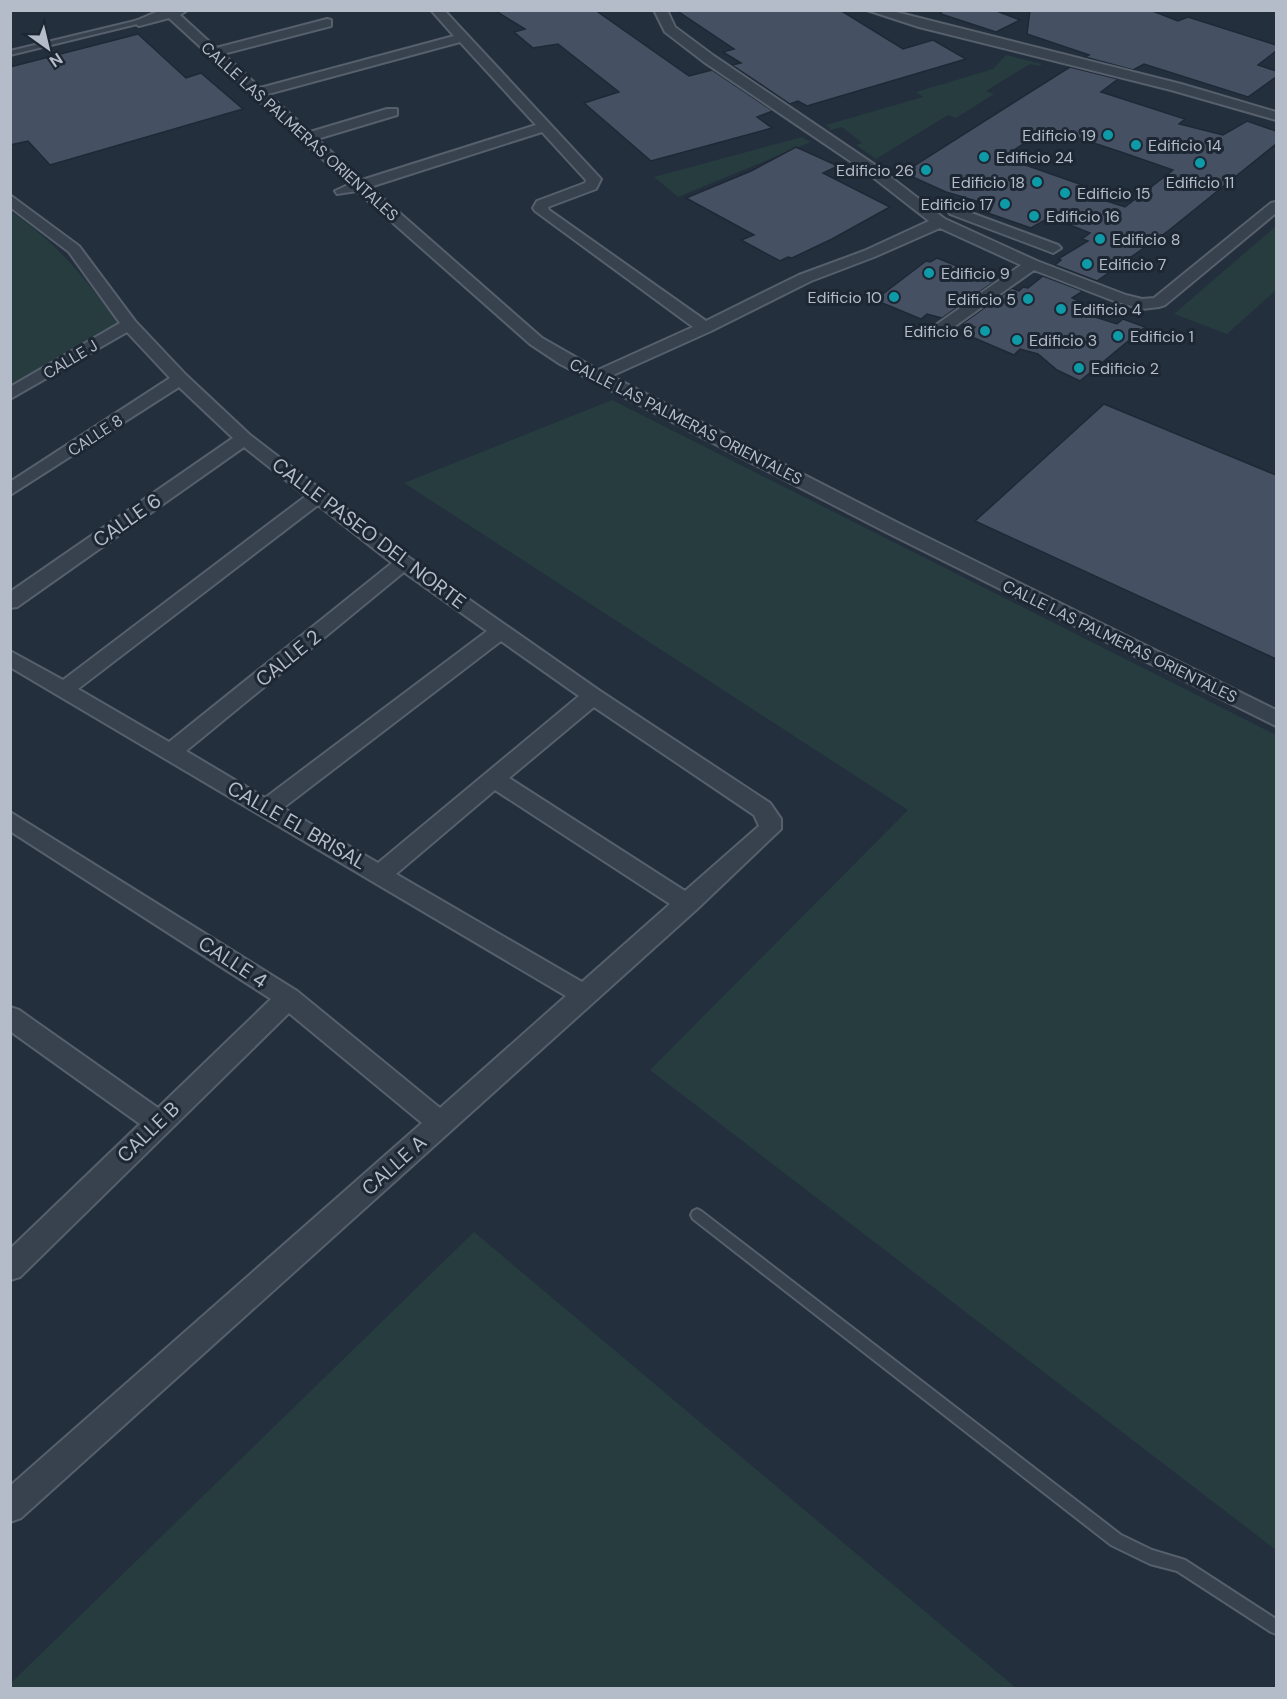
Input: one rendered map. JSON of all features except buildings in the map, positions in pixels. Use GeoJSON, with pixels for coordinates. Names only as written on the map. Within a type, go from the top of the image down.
{"type":"FeatureCollection","features":[{"type":"Feature","properties":{"kind":"street"},"geometry":{"type":"LineString","coordinates":[[437,10],[594,179],[591,186],[542,204],[540,208],[543,213],[705,328]]}},
{"type":"Feature","properties":{"kind":"street"},"geometry":{"type":"LineString","coordinates":[[873,10],[924,26],[1178,86],[1276,116]]}},
{"type":"Feature","properties":{"kind":"street"},"geometry":{"type":"LineString","coordinates":[[660,11],[670,29],[710,59],[870,168],[939,222],[1032,264],[1142,304],[1159,302],[1276,206]]}},
{"type":"Feature","properties":{"kind":"street"},"geometry":{"type":"LineString","coordinates":[[139,22],[174,12]]}},
{"type":"Feature","properties":{"kind":"street","name":"CALLE LAS PALMERAS ORIENTALES"},"geometry":{"type":"LineString","coordinates":[[174,12],[359,186],[536,341],[598,376],[904,534],[1276,719]]}},
{"type":"Feature","properties":{"kind":"street"},"geometry":{"type":"LineString","coordinates":[[214,52],[327,23]]}},
{"type":"Feature","properties":{"kind":"street"},"geometry":{"type":"LineString","coordinates":[[260,92],[464,38]]}},
{"type":"Feature","properties":{"kind":"street"},"geometry":{"type":"LineString","coordinates":[[308,137],[392,112]]}},
{"type":"Feature","properties":{"kind":"street"},"geometry":{"type":"LineString","coordinates":[[342,191],[546,126]]}},
{"type":"Feature","properties":{"kind":"street","name":"CALLE PASEO DEL NORTE"},"geometry":{"type":"LineString","coordinates":[[10,199],[74,249],[129,324],[180,380],[244,439],[404,563],[593,696],[762,809],[770,819]]}},
{"type":"Feature","properties":{"kind":"street"},"geometry":{"type":"LineString","coordinates":[[955,211],[1053,248]]}},
{"type":"Feature","properties":{"kind":"street"},"geometry":{"type":"LineString","coordinates":[[598,376],[705,328],[806,278],[869,254],[939,222]]}},
{"type":"Feature","properties":{"kind":"street"},"geometry":{"type":"LineString","coordinates":[[942,328],[1032,264]]}},
{"type":"Feature","properties":{"kind":"street","name":"CALLE J"},"geometry":{"type":"LineString","coordinates":[[10,394],[129,324]]}},
{"type":"Feature","properties":{"kind":"street","name":"CALLE 8"},"geometry":{"type":"LineString","coordinates":[[10,490],[180,380]]}},
{"type":"Feature","properties":{"kind":"street","name":"CALLE 6"},"geometry":{"type":"LineString","coordinates":[[10,602],[244,439]]}},
{"type":"Feature","properties":{"kind":"street"},"geometry":{"type":"LineString","coordinates":[[64,689],[317,497]]}},
{"type":"Feature","properties":{"kind":"street","name":"CALLE 2"},"geometry":{"type":"LineString","coordinates":[[171,752],[404,563]]}},
{"type":"Feature","properties":{"kind":"street"},"geometry":{"type":"LineString","coordinates":[[267,808],[501,631]]}},
{"type":"Feature","properties":{"kind":"street","name":"CALLE EL BRISAL"},"geometry":{"type":"LineString","coordinates":[[10,658],[381,873],[582,994]]}},
{"type":"Feature","properties":{"kind":"street"},"geometry":{"type":"LineString","coordinates":[[381,873],[593,696]]}},
{"type":"Feature","properties":{"kind":"street"},"geometry":{"type":"LineString","coordinates":[[492,778],[688,904]]}},
{"type":"Feature","properties":{"kind":"street","name":"CALLE A"},"geometry":{"type":"LineString","coordinates":[[10,1507],[441,1124],[582,994],[688,904],[770,829],[770,819]]}},
{"type":"Feature","properties":{"kind":"street","name":"CALLE 4"},"geometry":{"type":"LineString","coordinates":[[10,820],[288,998],[441,1124]]}},
{"type":"Feature","properties":{"kind":"street","name":"CALLE B"},"geometry":{"type":"LineString","coordinates":[[10,1268],[157,1122],[288,998]]}},
{"type":"Feature","properties":{"kind":"street"},"geometry":{"type":"LineString","coordinates":[[10,1017],[157,1122]]}},
{"type":"Feature","properties":{"kind":"lane"},"geometry":{"type":"LineString","coordinates":[[10,53],[139,22]]}},
{"type":"Feature","properties":{"kind":"lane"},"geometry":{"type":"LineString","coordinates":[[697,1215],[1116,1540],[1149,1557],[1180,1565],[1276,1627]]}},
{"type":"Feature","properties":{"kind":"green space"},"geometry":{"type":"Polygon","coordinates":[[[1006,55],[1042,64],[1039,66],[1030,64],[986,91],[994,94],[956,118],[948,115],[876,159],[856,145],[862,143],[842,127],[831,130],[826,125],[923,97],[916,92],[993,69],[1006,55]]]}},
{"type":"Feature","properties":{"kind":"green space"},"geometry":{"type":"Polygon","coordinates":[[[802,137],[811,142],[678,197],[654,177],[802,137]]]}},
{"type":"Feature","properties":{"kind":"green space"},"geometry":{"type":"Polygon","coordinates":[[[10,211],[57,249],[82,276],[119,323],[11,387],[10,211]]]}},
{"type":"Feature","properties":{"kind":"green space"},"geometry":{"type":"Polygon","coordinates":[[[1276,226],[1276,290],[1227,334],[1174,314],[1276,226]]]}},
{"type":"Feature","properties":{"kind":"green space"},"geometry":{"type":"Polygon","coordinates":[[[612,400],[1276,735],[1276,1550],[650,1070],[908,810],[404,483],[612,400]]]}},
{"type":"Feature","properties":{"kind":"green space"},"geometry":{"type":"Polygon","coordinates":[[[474,1232],[1016,1688],[11,1688],[11,1683],[474,1232]]]}},
{"type":"Feature","properties":{"kind":"place","name":"Edificio 19"},"geometry":{"type":"Point","coordinates":[1108,135]}},
{"type":"Feature","properties":{"kind":"place","name":"Edificio 14"},"geometry":{"type":"Point","coordinates":[1136,145]}},
{"type":"Feature","properties":{"kind":"place","name":"Edificio 24"},"geometry":{"type":"Point","coordinates":[984,157]}},
{"type":"Feature","properties":{"kind":"place","name":"Edificio 11"},"geometry":{"type":"Point","coordinates":[1200,163]}},
{"type":"Feature","properties":{"kind":"place","name":"Edificio 26"},"geometry":{"type":"Point","coordinates":[926,170]}},
{"type":"Feature","properties":{"kind":"place","name":"Edificio 18"},"geometry":{"type":"Point","coordinates":[1037,182]}},
{"type":"Feature","properties":{"kind":"place","name":"Edificio 15"},"geometry":{"type":"Point","coordinates":[1065,193]}},
{"type":"Feature","properties":{"kind":"place","name":"Edificio 17"},"geometry":{"type":"Point","coordinates":[1005,204]}},
{"type":"Feature","properties":{"kind":"place","name":"Edificio 16"},"geometry":{"type":"Point","coordinates":[1034,216]}},
{"type":"Feature","properties":{"kind":"place","name":"Edificio 8"},"geometry":{"type":"Point","coordinates":[1100,239]}},
{"type":"Feature","properties":{"kind":"place","name":"Edificio 7"},"geometry":{"type":"Point","coordinates":[1087,264]}},
{"type":"Feature","properties":{"kind":"place","name":"Edificio 9"},"geometry":{"type":"Point","coordinates":[929,273]}},
{"type":"Feature","properties":{"kind":"place","name":"Edificio 10"},"geometry":{"type":"Point","coordinates":[894,297]}},
{"type":"Feature","properties":{"kind":"place","name":"Edificio 5"},"geometry":{"type":"Point","coordinates":[1028,299]}},
{"type":"Feature","properties":{"kind":"place","name":"Edificio 4"},"geometry":{"type":"Point","coordinates":[1061,309]}},
{"type":"Feature","properties":{"kind":"place","name":"Edificio 6"},"geometry":{"type":"Point","coordinates":[985,331]}},
{"type":"Feature","properties":{"kind":"place","name":"Edificio 1"},"geometry":{"type":"Point","coordinates":[1118,336]}},
{"type":"Feature","properties":{"kind":"place","name":"Edificio 3"},"geometry":{"type":"Point","coordinates":[1017,340]}},
{"type":"Feature","properties":{"kind":"place","name":"Edificio 2"},"geometry":{"type":"Point","coordinates":[1079,368]}}]}
